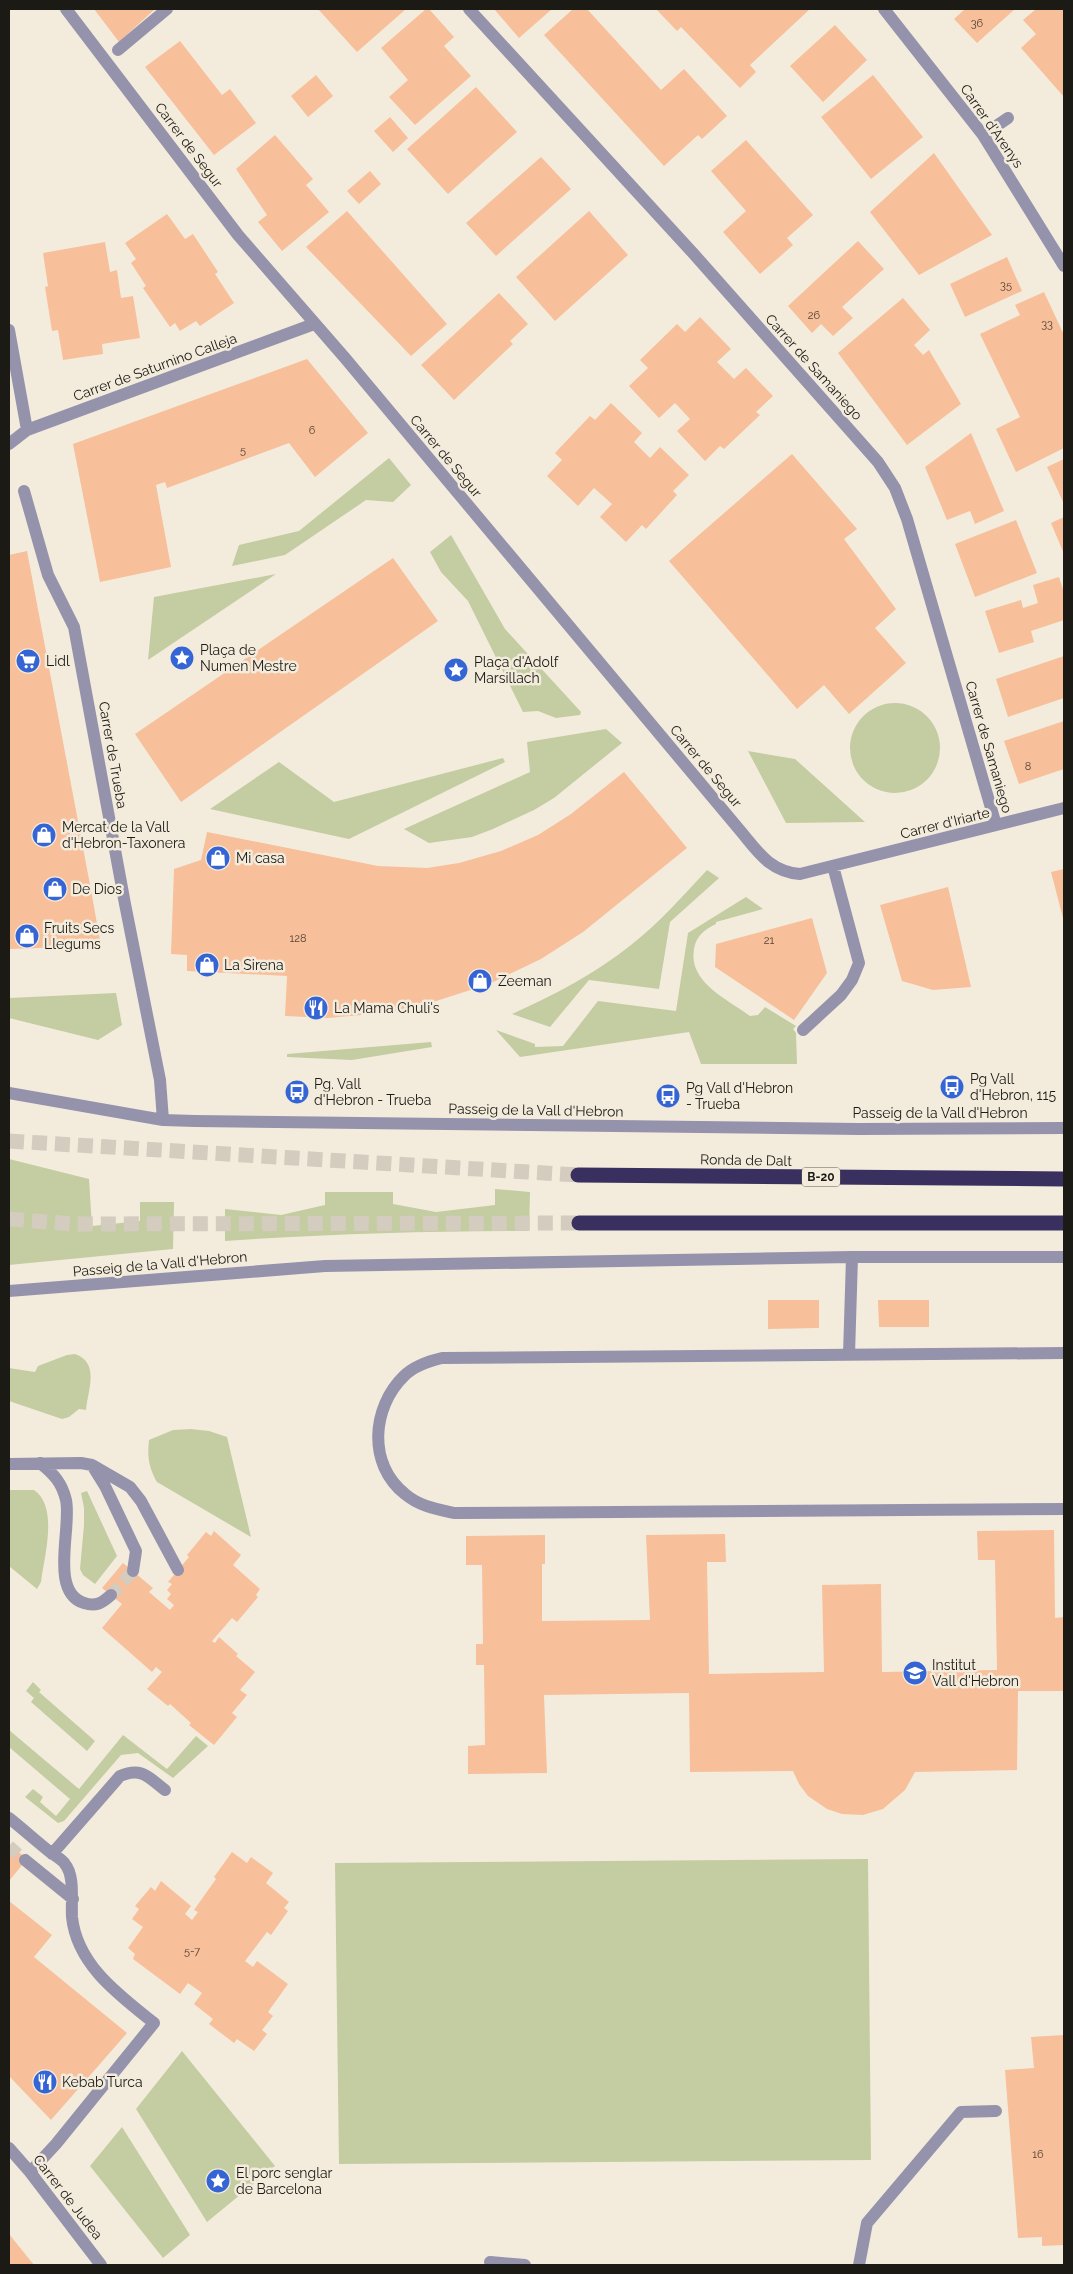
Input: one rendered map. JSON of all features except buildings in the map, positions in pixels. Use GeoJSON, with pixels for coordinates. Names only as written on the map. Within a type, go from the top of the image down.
{"type":"FeatureCollection","features":[{"type":"Feature","properties":{"kind":"highway","name":"Ronda de Dalt"},"geometry":{"type":"LineString","coordinates":[[578,1175],[1064,1179]]}},
{"type":"Feature","properties":{"kind":"highway"},"geometry":{"type":"LineString","coordinates":[[579,1223],[1064,1223]]}},
{"type":"Feature","properties":{"kind":"street","name":"Carrer de Segur"},"geometry":{"type":"LineString","coordinates":[[66,9],[238,235],[773,867],[786,873],[800,874],[833,866]]}},
{"type":"Feature","properties":{"kind":"street"},"geometry":{"type":"LineString","coordinates":[[118,50],[167,9]]}},
{"type":"Feature","properties":{"kind":"street","name":"Carrer de Samaniego"},"geometry":{"type":"LineString","coordinates":[[469,9],[692,252],[878,462],[895,488],[907,519],[996,826]]}},
{"type":"Feature","properties":{"kind":"street","name":"Carrer d'Arenys"},"geometry":{"type":"LineString","coordinates":[[884,9],[983,135],[1064,266]]}},
{"type":"Feature","properties":{"kind":"street"},"geometry":{"type":"LineString","coordinates":[[983,135],[1008,118]]}},
{"type":"Feature","properties":{"kind":"street","name":"Carrer de Saturnino Calleja"},"geometry":{"type":"LineString","coordinates":[[9,444],[27,430],[314,324]]}},
{"type":"Feature","properties":{"kind":"street"},"geometry":{"type":"LineString","coordinates":[[9,330],[27,430]]}},
{"type":"Feature","properties":{"kind":"street","name":"Carrer de Trueba"},"geometry":{"type":"LineString","coordinates":[[24,492],[48,575],[74,627],[125,904],[160,1080],[163,1120]]}},
{"type":"Feature","properties":{"kind":"street","name":"Carrer d'Iriarte"},"geometry":{"type":"LineString","coordinates":[[833,866],[1064,808]]}},
{"type":"Feature","properties":{"kind":"street"},"geometry":{"type":"LineString","coordinates":[[803,1030],[841,995],[852,980],[859,963],[833,866]]}},
{"type":"Feature","properties":{"kind":"street","name":"Passeig de la Vall d'Hebron"},"geometry":{"type":"LineString","coordinates":[[9,1093],[163,1120],[850,1129],[1064,1128]]}},
{"type":"Feature","properties":{"kind":"street"},"geometry":{"type":"LineString","coordinates":[[850,1355],[852,1257]]}},
{"type":"Feature","properties":{"kind":"street","name":"Passeig de la Vall d'Hebron"},"geometry":{"type":"LineString","coordinates":[[9,1291],[325,1266],[852,1257],[1064,1257]]}},
{"type":"Feature","properties":{"kind":"street"},"geometry":{"type":"LineString","coordinates":[[1064,1353],[442,1358],[428,1361],[405,1374],[388,1395],[379,1419],[377,1447],[386,1472],[404,1494],[426,1508],[454,1513],[1064,1509]]}},
{"type":"Feature","properties":{"kind":"street"},"geometry":{"type":"LineString","coordinates":[[9,1464],[81,1463],[92,1465],[130,1487],[141,1501],[178,1570]]}},
{"type":"Feature","properties":{"kind":"street"},"geometry":{"type":"LineString","coordinates":[[40,1464],[55,1475],[62,1486],[66,1502],[68,1518],[64,1565],[66,1584],[73,1595],[81,1602],[91,1605],[101,1604],[111,1595]]}},
{"type":"Feature","properties":{"kind":"street"},"geometry":{"type":"LineString","coordinates":[[92,1465],[105,1486],[136,1551],[133,1571]]}},
{"type":"Feature","properties":{"kind":"street"},"geometry":{"type":"LineString","coordinates":[[52,1854],[120,1776],[132,1771],[145,1775],[165,1790]]}},
{"type":"Feature","properties":{"kind":"street"},"geometry":{"type":"LineString","coordinates":[[9,1818],[66,1865],[73,1898],[72,1916],[76,1936],[96,1972],[110,1988],[154,2023],[56,2144],[30,2172]]}},
{"type":"Feature","properties":{"kind":"street"},"geometry":{"type":"LineString","coordinates":[[25,1860],[73,1898]]}},
{"type":"Feature","properties":{"kind":"street"},"geometry":{"type":"LineString","coordinates":[[859,2265],[867,2222],[961,2112],[996,2111]]}},
{"type":"Feature","properties":{"kind":"street","name":"Carrer de Judea"},"geometry":{"type":"LineString","coordinates":[[9,2148],[30,2172],[101,2265]]}},
{"type":"Feature","properties":{"kind":"street"},"geometry":{"type":"LineString","coordinates":[[490,2262],[525,2265]]}},
{"type":"Feature","properties":{"kind":"green space"},"geometry":{"type":"Polygon","coordinates":[[[389,458],[411,485],[393,502],[366,500],[285,555],[232,566],[239,545],[299,531],[389,458]]]}},
{"type":"Feature","properties":{"kind":"green space"},"geometry":{"type":"Polygon","coordinates":[[[451,535],[505,629],[581,712],[580,715],[556,718],[538,711],[523,712],[468,601],[441,572],[430,552],[451,535]]]}},
{"type":"Feature","properties":{"kind":"green space"},"geometry":{"type":"Polygon","coordinates":[[[276,574],[148,660],[154,597],[276,574]]]}},
{"type":"Feature","properties":{"kind":"green space"},"geometry":{"type":"Polygon","coordinates":[[[895,703],[912,706],[927,716],[937,731],[940,748],[937,765],[927,780],[912,790],[895,793],[878,790],[863,780],[853,765],[850,748],[853,731],[863,716],[878,706],[895,703]]]}},
{"type":"Feature","properties":{"kind":"green space"},"geometry":{"type":"Polygon","coordinates":[[[606,729],[622,743],[554,798],[534,810],[472,837],[429,843],[404,829],[530,772],[527,742],[606,729]]]}},
{"type":"Feature","properties":{"kind":"green space"},"geometry":{"type":"Polygon","coordinates":[[[748,751],[795,759],[865,822],[786,823],[748,751]]]}},
{"type":"Feature","properties":{"kind":"green space"},"geometry":{"type":"Polygon","coordinates":[[[503,758],[505,762],[349,839],[210,809],[279,762],[334,802],[503,758]]]}},
{"type":"Feature","properties":{"kind":"green space"},"geometry":{"type":"Polygon","coordinates":[[[707,870],[719,878],[670,922],[659,989],[589,980],[550,1027],[512,1014],[574,983],[617,956],[661,918],[707,870]]]}},
{"type":"Feature","properties":{"kind":"green space"},"geometry":{"type":"Polygon","coordinates":[[[746,897],[763,909],[716,922],[716,924],[708,928],[697,940],[694,949],[694,961],[697,971],[711,989],[750,1016],[758,1015],[765,1007],[796,1026],[793,1029],[796,1033],[797,1064],[701,1064],[689,1032],[520,1057],[496,1030],[535,1044],[535,1047],[563,1046],[598,1001],[676,1011],[688,933],[746,897]]]}},
{"type":"Feature","properties":{"kind":"green space"},"geometry":{"type":"Polygon","coordinates":[[[116,993],[122,1025],[98,1040],[9,1018],[9,998],[116,993]]]}},
{"type":"Feature","properties":{"kind":"green space"},"geometry":{"type":"Polygon","coordinates":[[[431,1042],[432,1047],[352,1060],[287,1057],[287,1054],[431,1042]]]}},
{"type":"Feature","properties":{"kind":"green space"},"geometry":{"type":"Polygon","coordinates":[[[9,1159],[89,1179],[92,1226],[140,1221],[140,1202],[174,1202],[173,1249],[9,1265],[9,1159]]]}},
{"type":"Feature","properties":{"kind":"green space"},"geometry":{"type":"Polygon","coordinates":[[[495,1189],[530,1192],[529,1231],[377,1233],[225,1241],[225,1209],[281,1215],[325,1205],[325,1192],[393,1192],[393,1204],[436,1212],[495,1205],[495,1189]]]}},
{"type":"Feature","properties":{"kind":"green space"},"geometry":{"type":"Polygon","coordinates":[[[75,1354],[83,1358],[90,1370],[91,1378],[86,1410],[79,1409],[69,1417],[62,1419],[9,1401],[9,1368],[35,1372],[38,1366],[67,1355],[75,1354]]]}},
{"type":"Feature","properties":{"kind":"green space"},"geometry":{"type":"Polygon","coordinates":[[[173,1430],[209,1431],[227,1437],[251,1537],[157,1482],[149,1462],[149,1440],[173,1430]]]}},
{"type":"Feature","properties":{"kind":"green space"},"geometry":{"type":"Polygon","coordinates":[[[9,1490],[34,1490],[42,1498],[46,1508],[48,1520],[47,1546],[41,1582],[37,1589],[9,1566],[9,1490]]]}},
{"type":"Feature","properties":{"kind":"green space"},"geometry":{"type":"Polygon","coordinates":[[[87,1491],[117,1556],[95,1584],[83,1575],[80,1569],[84,1525],[84,1508],[81,1493],[87,1491]]]}},
{"type":"Feature","properties":{"kind":"green space"},"geometry":{"type":"Polygon","coordinates":[[[33,1682],[41,1690],[39,1692],[95,1741],[87,1751],[31,1702],[34,1698],[26,1691],[33,1682]]]}},
{"type":"Feature","properties":{"kind":"green space"},"geometry":{"type":"Polygon","coordinates":[[[9,1730],[79,1789],[123,1735],[167,1769],[196,1736],[208,1746],[173,1778],[138,1753],[121,1755],[64,1821],[58,1823],[25,1797],[33,1789],[43,1797],[40,1802],[56,1816],[70,1799],[9,1747],[9,1730]]]}},
{"type":"Feature","properties":{"kind":"green space"},"geometry":{"type":"Polygon","coordinates":[[[868,1859],[871,2160],[339,2164],[335,1863],[868,1859]]]}},
{"type":"Feature","properties":{"kind":"green space"},"geometry":{"type":"Polygon","coordinates":[[[182,2051],[275,2166],[207,2222],[136,2109],[182,2051]]]}},
{"type":"Feature","properties":{"kind":"green space"},"geometry":{"type":"Polygon","coordinates":[[[122,2127],[190,2235],[163,2258],[90,2166],[122,2127]]]}},
{"type":"Feature","properties":{"kind":"tunnel"},"geometry":{"type":"LineString","coordinates":[[9,1141],[578,1175]]}},
{"type":"Feature","properties":{"kind":"tunnel"},"geometry":{"type":"LineString","coordinates":[[9,1219],[73,1224],[579,1223]]}},
{"type":"Feature","properties":{"kind":"tunnel"},"geometry":{"type":"LineString","coordinates":[[111,1595],[133,1571]]}},
{"type":"Feature","properties":{"kind":"tunnel"},"geometry":{"type":"LineString","coordinates":[[9,1846],[25,1860]]}},
{"type":"Feature","properties":{"kind":"place","name":"Plaça de Numen Mestre"},"geometry":{"type":"Point","coordinates":[182,658]}},
{"type":"Feature","properties":{"kind":"place","name":"Lidl"},"geometry":{"type":"Point","coordinates":[28,661]}},
{"type":"Feature","properties":{"kind":"place","name":"Plaça d'Adolf Marsillach"},"geometry":{"type":"Point","coordinates":[456,670]}},
{"type":"Feature","properties":{"kind":"place","name":"Mercat de la Vall d'Hebron-Taxonera"},"geometry":{"type":"Point","coordinates":[44,835]}},
{"type":"Feature","properties":{"kind":"place","name":"Mi casa"},"geometry":{"type":"Point","coordinates":[218,858]}},
{"type":"Feature","properties":{"kind":"place","name":"De Dios"},"geometry":{"type":"Point","coordinates":[55,889]}},
{"type":"Feature","properties":{"kind":"place","name":"Fruits Secs Llegums"},"geometry":{"type":"Point","coordinates":[27,936]}},
{"type":"Feature","properties":{"kind":"place","name":"La Sirena"},"geometry":{"type":"Point","coordinates":[207,965]}},
{"type":"Feature","properties":{"kind":"place","name":"Zeeman"},"geometry":{"type":"Point","coordinates":[480,981]}},
{"type":"Feature","properties":{"kind":"place","name":"La Mama Chuli's"},"geometry":{"type":"Point","coordinates":[316,1008]}},
{"type":"Feature","properties":{"kind":"place","name":"Pg Vall d'Hebron, 115"},"geometry":{"type":"Point","coordinates":[952,1087]}},
{"type":"Feature","properties":{"kind":"place","name":"Pg. Vall d'Hebron - Trueba"},"geometry":{"type":"Point","coordinates":[297,1092]}},
{"type":"Feature","properties":{"kind":"place","name":"Pg Vall d'Hebron - Trueba"},"geometry":{"type":"Point","coordinates":[668,1096]}},
{"type":"Feature","properties":{"kind":"place","name":"Institut Vall d'Hebron"},"geometry":{"type":"Point","coordinates":[915,1673]}},
{"type":"Feature","properties":{"kind":"place","name":"Kebab Turca"},"geometry":{"type":"Point","coordinates":[45,2082]}},
{"type":"Feature","properties":{"kind":"place","name":"El porc senglar de Barcelona"},"geometry":{"type":"Point","coordinates":[218,2181]}}]}
